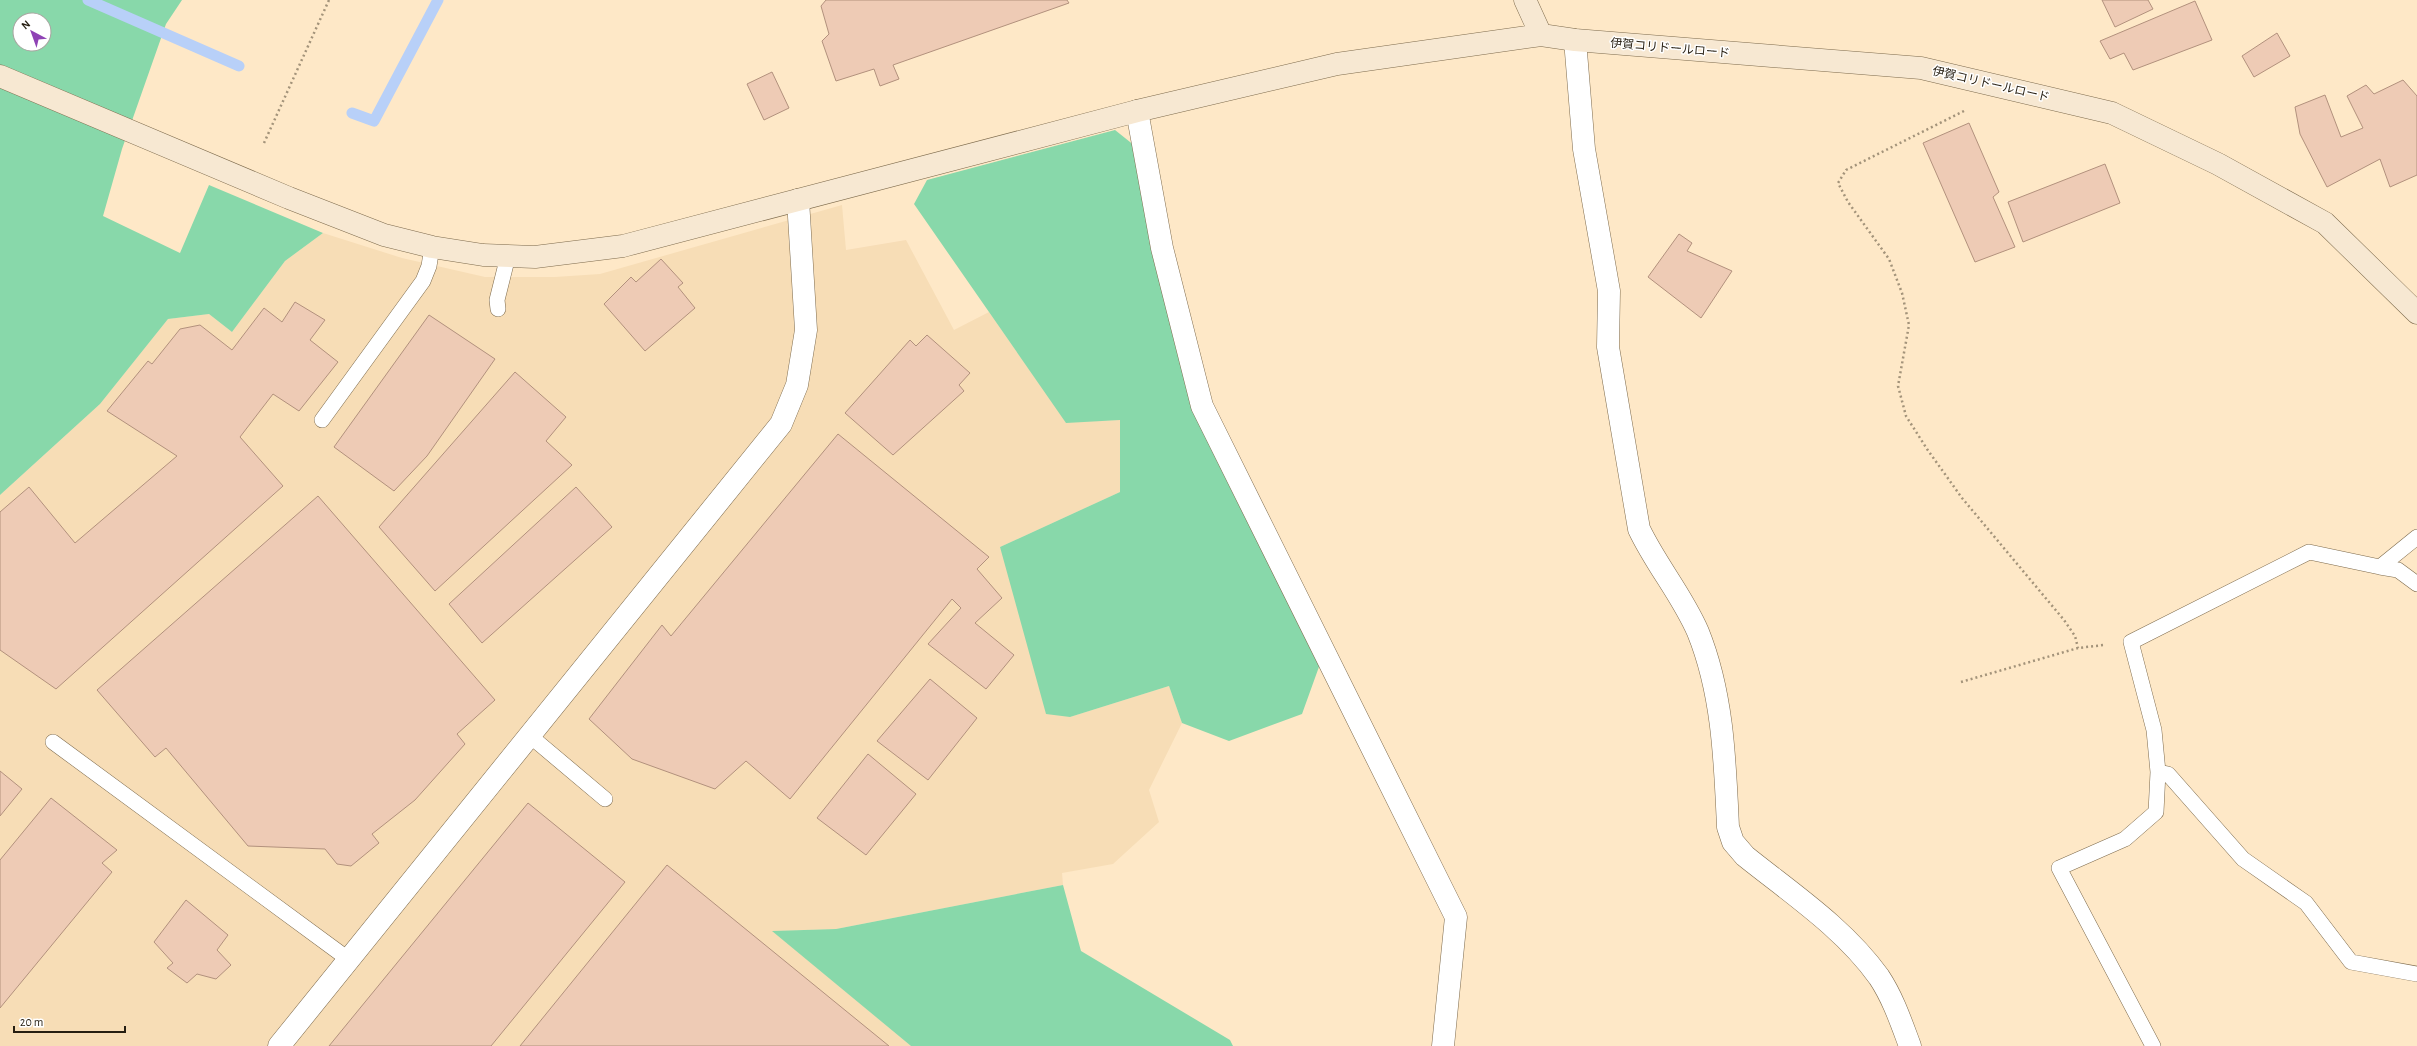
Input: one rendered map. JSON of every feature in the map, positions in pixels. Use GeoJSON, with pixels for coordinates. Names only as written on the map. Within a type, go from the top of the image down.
{"type":"FeatureCollection","features":[{"type":"Feature","properties":{"kind":"street"},"geometry":{"type":"LineString","coordinates":[[1525,0],[1541,35]]}},
{"type":"Feature","properties":{"kind":"street","name":"伊賀コリドールロード"},"geometry":{"type":"LineString","coordinates":[[0,76],[289,198],[364,228],[432,248],[483,255],[535,257],[569,255],[623,246],[1137,111],[1337,64],[1541,35],[1575,40],[1921,68],[2112,113],[2218,164],[2325,223],[2417,313]]}},
{"type":"Feature","properties":{"kind":"street"},"geometry":{"type":"LineString","coordinates":[[1575,40],[1584,149],[1609,291],[1608,348],[1639,529],[1648,547],[1682,601],[1698,633],[1711,675],[1723,729],[1728,827],[1733,842],[1745,856],[1841,934],[1878,976],[1891,997],[1910,1046]]}},
{"type":"Feature","properties":{"kind":"street"},"geometry":{"type":"LineString","coordinates":[[1137,111],[1162,248],[1202,406],[1456,917],[1443,1046]]}},
{"type":"Feature","properties":{"kind":"street"},"geometry":{"type":"LineString","coordinates":[[279,1046],[781,424],[797,385],[806,330],[798,200]]}},
{"type":"Feature","properties":{"kind":"lane"},"geometry":{"type":"LineString","coordinates":[[322,420],[423,281],[429,266],[432,248]]}},
{"type":"Feature","properties":{"kind":"lane"},"geometry":{"type":"LineString","coordinates":[[498,309],[497,300],[508,256]]}},
{"type":"Feature","properties":{"kind":"lane"},"geometry":{"type":"LineString","coordinates":[[2380,567],[2417,537]]}},
{"type":"Feature","properties":{"kind":"lane"},"geometry":{"type":"LineString","coordinates":[[2152,1046],[2059,868],[2125,838],[2156,812],[2158,772],[2154,730],[2131,642],[2309,552],[2398,570],[2417,584]]}},
{"type":"Feature","properties":{"kind":"lane"},"geometry":{"type":"LineString","coordinates":[[529,735],[605,799]]}},
{"type":"Feature","properties":{"kind":"lane"},"geometry":{"type":"LineString","coordinates":[[53,742],[348,959]]}},
{"type":"Feature","properties":{"kind":"lane"},"geometry":{"type":"LineString","coordinates":[[2158,772],[2168,774],[2243,859],[2306,903],[2351,962],[2417,974]]}},
{"type":"Feature","properties":{"kind":"path"},"geometry":{"type":"LineString","coordinates":[[264,143],[329,0]]}},
{"type":"Feature","properties":{"kind":"path"},"geometry":{"type":"LineString","coordinates":[[1990,84],[1984,104],[1957,113],[1846,170],[1838,183],[1848,202],[1889,258],[1902,293],[1909,325],[1898,386],[1906,416],[1927,450],[1962,498],[2064,620],[2075,636],[2078,648]]}},
{"type":"Feature","properties":{"kind":"path"},"geometry":{"type":"LineString","coordinates":[[1961,682],[2078,648],[2131,642]]}},
{"type":"Feature","properties":{"kind":"shaded area"},"geometry":{"type":"Polygon","coordinates":[[[842,205],[846,250],[906,240],[954,330],[989,312],[1066,422],[1120,420],[1120,492],[1000,547],[1070,717],[1169,686],[1182,723],[1149,790],[1159,822],[1113,864],[1062,873],[1063,885],[836,929],[773,931],[911,1046],[0,1046],[0,495],[100,404],[168,319],[209,314],[232,332],[285,261],[323,233],[402,258],[485,277],[555,277],[600,274],[842,205]]]}},
{"type":"Feature","properties":{"kind":"green space"},"geometry":{"type":"Polygon","coordinates":[[[0,0],[182,0],[166,24],[122,149],[103,216],[180,253],[209,185],[323,233],[285,261],[232,332],[209,314],[168,319],[100,404],[0,495],[0,0]]]}},
{"type":"Feature","properties":{"kind":"green space"},"geometry":{"type":"Polygon","coordinates":[[[1115,130],[1135,146],[1194,408],[1320,664],[1302,714],[1229,741],[1182,723],[1169,686],[1070,717],[1046,714],[1000,547],[1120,492],[1120,420],[1066,423],[914,204],[927,180],[1115,130]]]}},
{"type":"Feature","properties":{"kind":"green space"},"geometry":{"type":"Polygon","coordinates":[[[1063,885],[1081,951],[1230,1040],[1233,1046],[911,1046],[772,931],[836,929],[1063,885]]]}},
{"type":"Feature","properties":{"kind":"building"},"geometry":{"type":"Polygon","coordinates":[[[826,0],[1067,0],[1069,3],[893,65],[899,79],[880,86],[874,69],[836,81],[822,41],[829,34],[821,6],[826,0]]]}},
{"type":"Feature","properties":{"kind":"building"},"geometry":{"type":"Polygon","coordinates":[[[2102,0],[2148,0],[2153,9],[2115,27],[2102,0]]]}},
{"type":"Feature","properties":{"kind":"building"},"geometry":{"type":"Polygon","coordinates":[[[2195,1],[2212,40],[2133,70],[2124,53],[2110,59],[2100,41],[2195,1]]]}},
{"type":"Feature","properties":{"kind":"building"},"geometry":{"type":"Polygon","coordinates":[[[2277,33],[2290,56],[2254,77],[2242,56],[2277,33]]]}},
{"type":"Feature","properties":{"kind":"building"},"geometry":{"type":"Polygon","coordinates":[[[772,72],[789,108],[764,120],[747,84],[772,72]]]}},
{"type":"Feature","properties":{"kind":"building"},"geometry":{"type":"Polygon","coordinates":[[[2403,80],[2417,96],[2417,175],[2390,187],[2380,159],[2327,187],[2300,134],[2295,107],[2325,95],[2341,137],[2363,128],[2347,96],[2366,85],[2374,94],[2403,80]]]}},
{"type":"Feature","properties":{"kind":"building"},"geometry":{"type":"Polygon","coordinates":[[[1969,123],[1999,192],[1993,197],[2015,247],[1975,262],[1923,143],[1969,123]]]}},
{"type":"Feature","properties":{"kind":"building"},"geometry":{"type":"Polygon","coordinates":[[[2105,164],[2120,203],[2023,242],[2008,202],[2105,164]]]}},
{"type":"Feature","properties":{"kind":"building"},"geometry":{"type":"Polygon","coordinates":[[[1679,234],[1692,243],[1687,251],[1732,271],[1701,318],[1648,277],[1679,234]]]}},
{"type":"Feature","properties":{"kind":"building"},"geometry":{"type":"Polygon","coordinates":[[[661,259],[683,283],[678,287],[695,308],[645,351],[604,304],[631,277],[636,282],[661,259]]]}},
{"type":"Feature","properties":{"kind":"building"},"geometry":{"type":"Polygon","coordinates":[[[295,302],[325,320],[310,340],[338,362],[299,411],[273,394],[240,437],[283,486],[56,689],[0,650],[0,512],[29,487],[75,543],[177,456],[107,411],[148,361],[152,364],[180,329],[200,325],[232,350],[264,308],[282,322],[295,302]]]}},
{"type":"Feature","properties":{"kind":"building"},"geometry":{"type":"Polygon","coordinates":[[[429,315],[495,359],[427,456],[394,491],[334,447],[429,315]]]}},
{"type":"Feature","properties":{"kind":"building"},"geometry":{"type":"Polygon","coordinates":[[[927,335],[970,373],[959,385],[964,391],[893,455],[845,413],[910,340],[916,346],[927,335]]]}},
{"type":"Feature","properties":{"kind":"building"},"geometry":{"type":"Polygon","coordinates":[[[515,372],[566,417],[546,441],[572,465],[435,591],[379,527],[515,372]]]}},
{"type":"Feature","properties":{"kind":"building"},"geometry":{"type":"Polygon","coordinates":[[[838,434],[989,557],[977,569],[1002,598],[975,623],[1014,655],[986,689],[928,644],[961,608],[952,599],[790,799],[746,761],[715,789],[632,759],[589,719],[662,625],[671,636],[838,434]]]}},
{"type":"Feature","properties":{"kind":"building"},"geometry":{"type":"Polygon","coordinates":[[[576,487],[612,527],[482,643],[449,604],[576,487]]]}},
{"type":"Feature","properties":{"kind":"building"},"geometry":{"type":"Polygon","coordinates":[[[318,496],[495,700],[457,734],[465,744],[415,800],[372,834],[379,843],[351,866],[337,864],[325,849],[248,846],[166,748],[155,757],[97,690],[318,496]]]}},
{"type":"Feature","properties":{"kind":"building"},"geometry":{"type":"Polygon","coordinates":[[[930,679],[977,718],[928,780],[877,741],[930,679]]]}},
{"type":"Feature","properties":{"kind":"building"},"geometry":{"type":"Polygon","coordinates":[[[868,754],[916,794],[866,855],[817,818],[868,754]]]}},
{"type":"Feature","properties":{"kind":"building"},"geometry":{"type":"Polygon","coordinates":[[[0,771],[22,789],[0,816],[0,771]]]}},
{"type":"Feature","properties":{"kind":"building"},"geometry":{"type":"Polygon","coordinates":[[[51,798],[117,850],[102,863],[112,872],[0,1008],[0,860],[51,798]]]}},
{"type":"Feature","properties":{"kind":"building"},"geometry":{"type":"Polygon","coordinates":[[[528,803],[625,882],[491,1046],[329,1046],[528,803]]]}},
{"type":"Feature","properties":{"kind":"building"},"geometry":{"type":"Polygon","coordinates":[[[667,865],[889,1046],[520,1046],[667,865]]]}},
{"type":"Feature","properties":{"kind":"building"},"geometry":{"type":"Polygon","coordinates":[[[186,900],[228,935],[217,950],[231,965],[216,979],[197,974],[187,983],[167,968],[173,963],[154,942],[186,900]]]}},
{"type":"Feature","properties":{"kind":"waterway"},"geometry":{"type":"LineString","coordinates":[[88,0],[239,66]]}},
{"type":"Feature","properties":{"kind":"waterway"},"geometry":{"type":"LineString","coordinates":[[352,113],[374,121],[438,0]]}}]}
